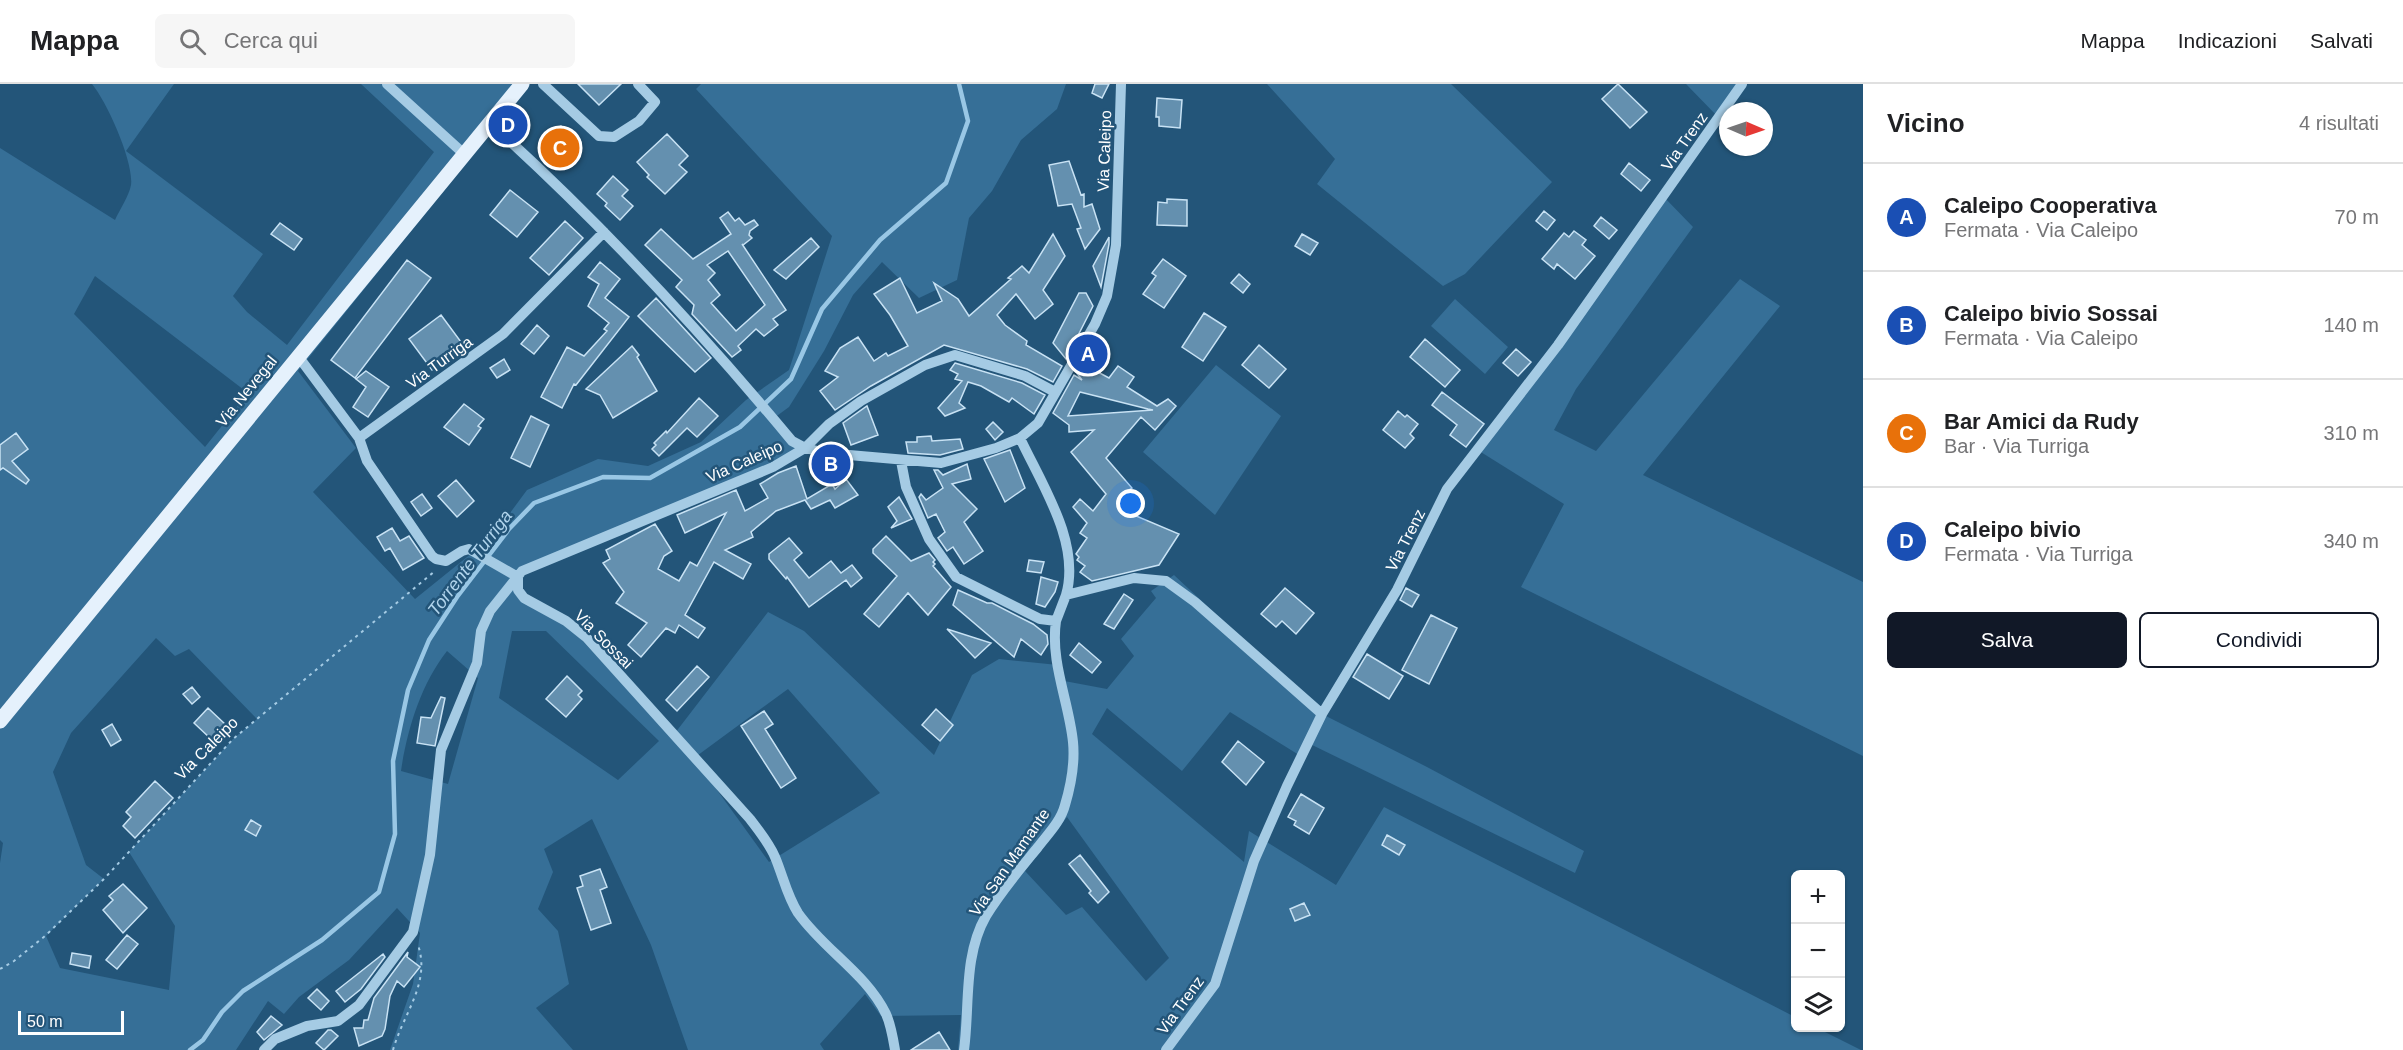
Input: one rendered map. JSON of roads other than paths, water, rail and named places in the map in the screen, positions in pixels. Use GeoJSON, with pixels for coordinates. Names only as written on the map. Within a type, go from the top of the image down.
{"type":"FeatureCollection","features":[{"type":"Feature","properties":{"kind":"main road","name":"Via Nevegal"},"geometry":{"type":"LineString","coordinates":[[0,721],[463,153],[522,84]]}},
{"type":"Feature","properties":{"kind":"street"},"geometry":{"type":"LineString","coordinates":[[387,84],[463,153]]}},
{"type":"Feature","properties":{"kind":"street"},"geometry":{"type":"LineString","coordinates":[[543,84],[598,136],[614,137],[639,121],[655,102],[638,84]]}},
{"type":"Feature","properties":{"kind":"street","name":"Via Caleipo"},"geometry":{"type":"LineString","coordinates":[[518,577],[525,568],[773,466],[805,448],[826,453],[941,463],[996,448],[1020,438],[1038,423],[1095,324],[1107,296],[1116,245],[1121,84]]}},
{"type":"Feature","properties":{"kind":"street","name":"Via Trenz"},"geometry":{"type":"LineString","coordinates":[[1166,1050],[1215,984],[1254,861],[1287,786],[1322,714],[1397,590],[1447,489],[1558,345],[1742,84]]}},
{"type":"Feature","properties":{"kind":"street"},"geometry":{"type":"LineString","coordinates":[[490,123],[656,285],[792,441],[805,448],[829,424],[861,401],[925,365],[955,355],[1025,376],[1055,392]]}},
{"type":"Feature","properties":{"kind":"street","name":"Via Turriga"},"geometry":{"type":"LineString","coordinates":[[359,438],[503,334],[604,232]]}},
{"type":"Feature","properties":{"kind":"street"},"geometry":{"type":"LineString","coordinates":[[264,1050],[275,1039],[307,1026],[339,1021],[358,1005],[413,932],[430,855],[441,750],[477,663],[482,632],[490,610],[518,577],[476,552],[465,550],[447,561],[436,560],[432,556],[367,461],[359,438],[298,356]]}},
{"type":"Feature","properties":{"kind":"street","name":"Via San Mamante"},"geometry":{"type":"LineString","coordinates":[[964,1050],[971,964],[978,933],[995,903],[1060,819],[1068,796],[1072,772],[1073,741],[1055,640],[1056,621],[1066,595],[1071,564],[1067,541],[1020,438]]}},
{"type":"Feature","properties":{"kind":"street"},"geometry":{"type":"LineString","coordinates":[[901,461],[906,488],[929,539],[956,578],[1040,619],[1056,621]]}},
{"type":"Feature","properties":{"kind":"street","name":"Via Sossai"},"geometry":{"type":"LineString","coordinates":[[518,577],[517,585],[520,595],[566,621],[586,637],[750,819],[770,847],[789,897],[807,925],[867,985],[877,1000],[887,1016],[895,1050]]}},
{"type":"Feature","properties":{"kind":"street"},"geometry":{"type":"LineString","coordinates":[[1066,595],[1134,578],[1166,581],[1195,602],[1322,714]]}},
{"type":"Feature","properties":{"kind":"waterway","name":"Torrente Turriga"},"geometry":{"type":"LineString","coordinates":[[190,1050],[203,1040],[222,1012],[243,991],[322,940],[379,892],[395,834],[393,761],[408,690],[429,640],[457,597],[509,529],[534,503],[603,477],[650,478],[740,427],[791,379],[822,309],[880,240],[946,183],[968,121],[959,84]]}},
{"type":"Feature","properties":{"kind":"place","name":"Caleipo bivio"},"geometry":{"type":"Point","coordinates":[508,125]}},
{"type":"Feature","properties":{"kind":"place","name":"Bar Amici da Rudy"},"geometry":{"type":"Point","coordinates":[560,148]}},
{"type":"Feature","properties":{"kind":"place","name":"Caleipo Cooperativa"},"geometry":{"type":"Point","coordinates":[1088,354]}},
{"type":"Feature","properties":{"kind":"place","name":"Caleipo bivio Sossai"},"geometry":{"type":"Point","coordinates":[831,464]}}]}
